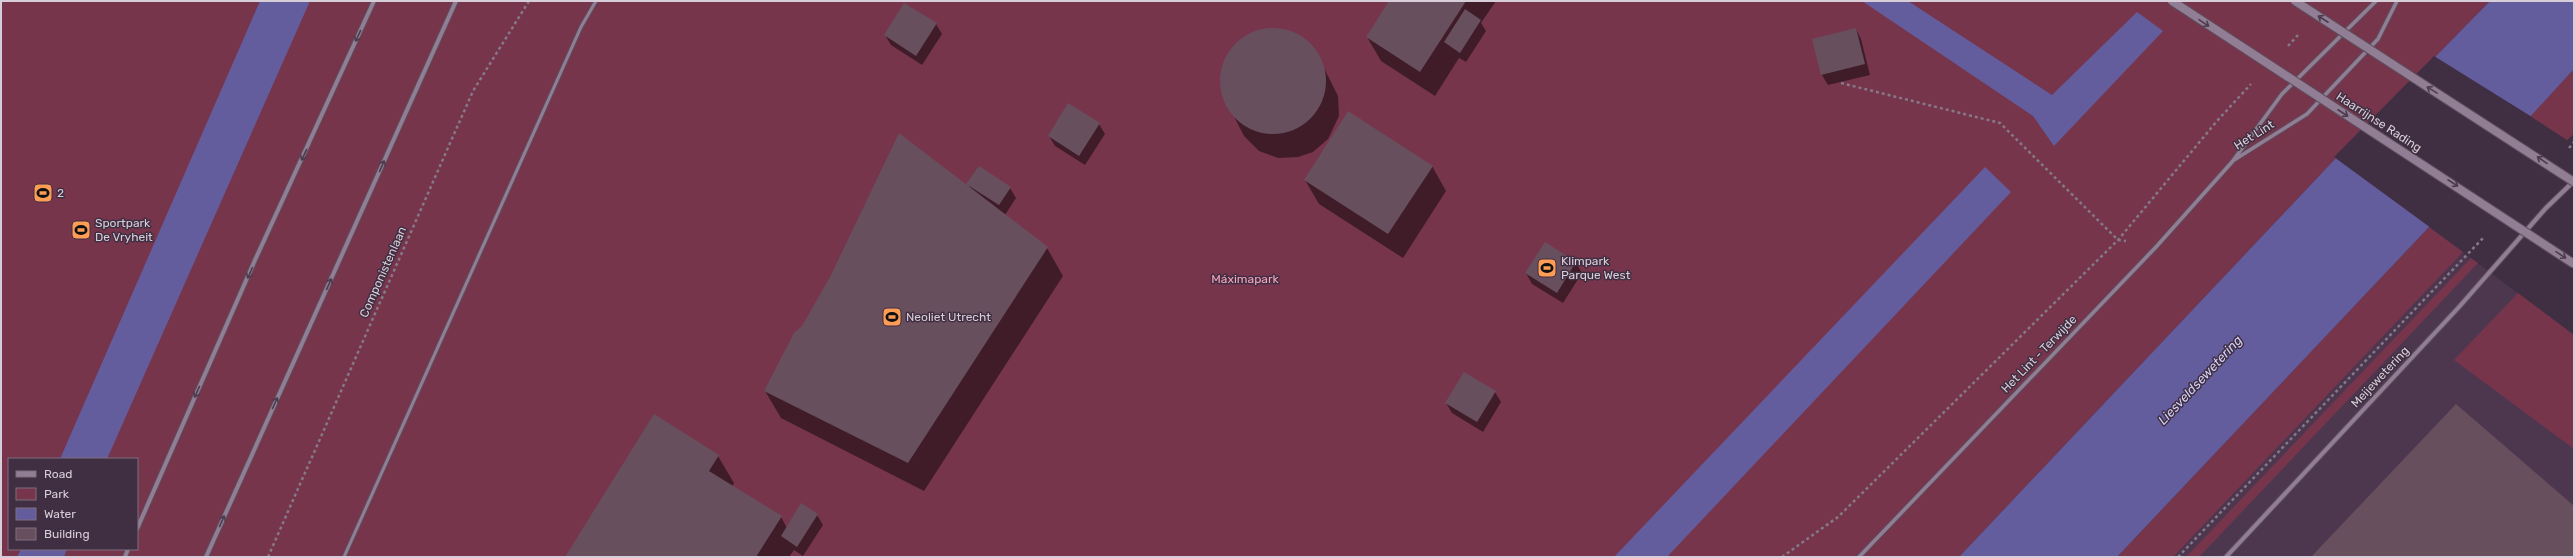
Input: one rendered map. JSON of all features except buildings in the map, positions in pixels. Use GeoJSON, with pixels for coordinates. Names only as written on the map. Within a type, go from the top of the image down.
{"type":"FeatureCollection","features":[{"type":"Feature","properties":{"kind":"main road","name":"Haarrijnse Rading"},"geometry":{"type":"LineString","coordinates":[[2172,1],[2574,264]]}},
{"type":"Feature","properties":{"kind":"main road"},"geometry":{"type":"LineString","coordinates":[[2295,1],[2574,181]]}},
{"type":"Feature","properties":{"kind":"street"},"geometry":{"type":"LineString","coordinates":[[138,527],[255,260],[374,1]]}},
{"type":"Feature","properties":{"kind":"street"},"geometry":{"type":"LineString","coordinates":[[206,557],[456,1]]}},
{"type":"Feature","properties":{"kind":"street","name":"Het Lint"},"geometry":{"type":"LineString","coordinates":[[2232,162],[2282,94],[2347,27],[2376,1]]}},
{"type":"Feature","properties":{"kind":"street","name":"Het Lint"},"geometry":{"type":"LineString","coordinates":[[2232,162],[2307,114],[2378,39],[2397,1]]}},
{"type":"Feature","properties":{"kind":"street","name":"Het Lint - Terwijde"},"geometry":{"type":"LineString","coordinates":[[1859,557],[2156,247],[2232,162]]}},
{"type":"Feature","properties":{"kind":"street","name":"Meijewetering"},"geometry":{"type":"LineString","coordinates":[[2226,557],[2459,307],[2546,208],[2574,181]]}},
{"type":"Feature","properties":{"kind":"lane"},"geometry":{"type":"LineString","coordinates":[[344,557],[581,27],[596,1]]}},
{"type":"Feature","properties":{"kind":"path","name":"Componistenlaan"},"geometry":{"type":"LineString","coordinates":[[268,557],[473,91],[529,1]]}},
{"type":"Feature","properties":{"kind":"path"},"geometry":{"type":"LineString","coordinates":[[2287,47],[2303,30]]}},
{"type":"Feature","properties":{"kind":"path"},"geometry":{"type":"LineString","coordinates":[[1782,557],[1838,517],[2118,240],[2217,121],[2254,81]]}},
{"type":"Feature","properties":{"kind":"path"},"geometry":{"type":"LineString","coordinates":[[1842,83],[2000,123],[2118,240],[2156,247]]}},
{"type":"Feature","properties":{"kind":"path"},"geometry":{"type":"LineString","coordinates":[[2563,154],[2574,142]]}},
{"type":"Feature","properties":{"kind":"path"},"geometry":{"type":"LineString","coordinates":[[2178,557],[2488,233]]}},
{"type":"Feature","properties":{"kind":"shaded area"},"geometry":{"type":"Polygon","coordinates":[[[2429,227],[2574,335],[2574,557],[2118,557],[2429,227]]]}},
{"type":"Feature","properties":{"kind":"green space","name":"Máximapark"},"geometry":{"type":"Polygon","coordinates":[[[1,1],[2490,1],[2336,158],[1959,557],[1,557],[1,1]]]}},
{"type":"Feature","properties":{"kind":"green space"},"geometry":{"type":"Polygon","coordinates":[[[2574,69],[2574,134],[2567,140],[2530,116],[2574,69]]]}},
{"type":"Feature","properties":{"kind":"green space"},"geometry":{"type":"Polygon","coordinates":[[[2429,227],[2463,252],[2173,557],[2117,557],[2429,227]]]}},
{"type":"Feature","properties":{"kind":"green space"},"geometry":{"type":"Polygon","coordinates":[[[2471,258],[2478,263],[2199,557],[2186,557],[2471,258]]]}},
{"type":"Feature","properties":{"kind":"green space"},"geometry":{"type":"Polygon","coordinates":[[[2518,293],[2574,335],[2574,449],[2454,360],[2518,293]]]}},
{"type":"Feature","properties":{"kind":"water"},"geometry":{"type":"Polygon","coordinates":[[[260,1],[310,1],[107,458],[60,458],[260,1]]]}},
{"type":"Feature","properties":{"kind":"water"},"geometry":{"type":"Polygon","coordinates":[[[1862,1],[1908,1],[2052,95],[2137,12],[2163,31],[2054,146],[2033,116],[1862,1]]]}},
{"type":"Feature","properties":{"kind":"water","name":"Liesveldsewetering"},"geometry":{"type":"Polygon","coordinates":[[[2490,1],[2574,1],[2574,69],[2429,227],[2117,557],[1959,557],[2336,158],[2490,1]]]}},
{"type":"Feature","properties":{"kind":"water"},"geometry":{"type":"Polygon","coordinates":[[[1985,167],[2011,192],[1667,557],[1614,557],[1985,167]]]}},
{"type":"Feature","properties":{"kind":"water"},"geometry":{"type":"Polygon","coordinates":[[[20,550],[67,550],[64,557],[17,557],[20,550]]]}},
{"type":"Feature","properties":{"kind":"pier"},"geometry":{"type":"Polygon","coordinates":[[[2434,56],[2532,117],[2431,228],[2334,157],[2434,56]]]}},
{"type":"Feature","properties":{"kind":"place","name":"2"},"geometry":{"type":"Point","coordinates":[43,193]}},
{"type":"Feature","properties":{"kind":"place","name":"Sportpark De Vryheit"},"geometry":{"type":"Point","coordinates":[81,230]}},
{"type":"Feature","properties":{"kind":"place","name":"Klimpark Parque West"},"geometry":{"type":"Point","coordinates":[1547,268]}},
{"type":"Feature","properties":{"kind":"place","name":"Neoliet Utrecht"},"geometry":{"type":"Point","coordinates":[892,317]}}]}
